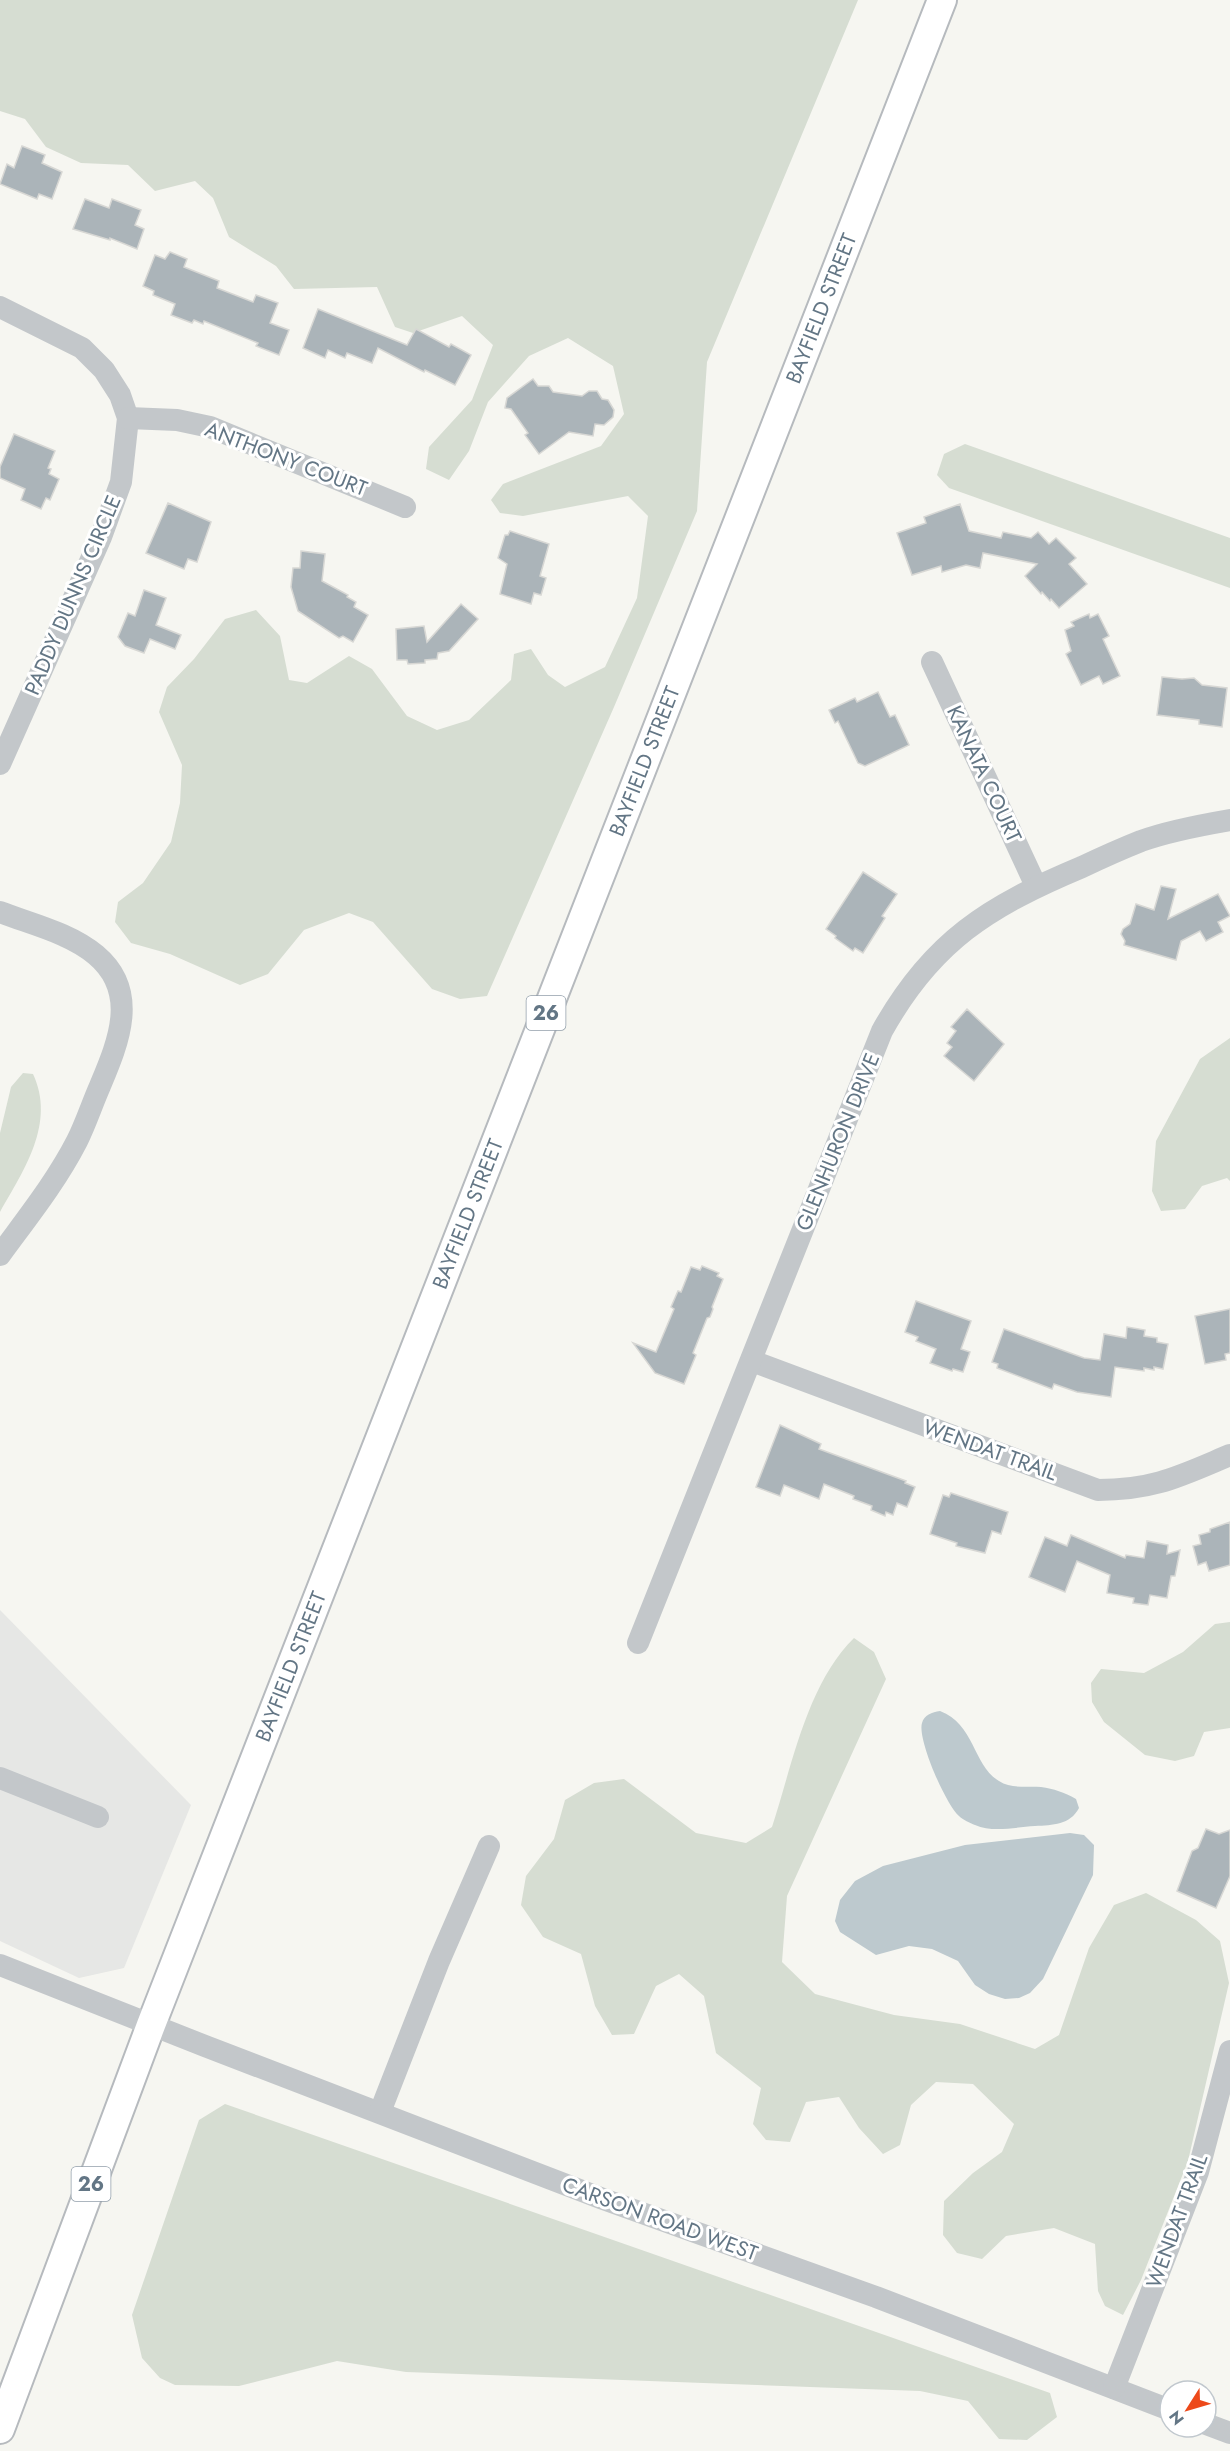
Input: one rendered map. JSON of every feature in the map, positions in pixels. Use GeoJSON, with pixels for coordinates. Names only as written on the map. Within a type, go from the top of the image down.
{"type":"FeatureCollection","features":[{"type":"Feature","properties":{"kind":"main road","name":"BAYFIELD STREET"},"geometry":{"type":"LineString","coordinates":[[0,2429],[151,2025],[942,0]]}},
{"type":"Feature","properties":{"kind":"street"},"geometry":{"type":"LineString","coordinates":[[0,308],[82,348],[104,370],[128,418]]}},
{"type":"Feature","properties":{"kind":"street","name":"ANTHONY COURT"},"geometry":{"type":"LineString","coordinates":[[128,418],[177,420],[210,427],[405,507]]}},
{"type":"Feature","properties":{"kind":"street","name":"PADDY DUNNS CIRCLE"},"geometry":{"type":"LineString","coordinates":[[0,764],[105,526],[120,482],[128,418]]}},
{"type":"Feature","properties":{"kind":"street","name":"KANATA COURT"},"geometry":{"type":"LineString","coordinates":[[932,662],[1036,886]]}},
{"type":"Feature","properties":{"kind":"street","name":"GLENHURON DRIVE"},"geometry":{"type":"LineString","coordinates":[[638,1643],[882,1031],[894,1009],[920,973],[954,938],[999,906],[1036,886],[1143,841],[1230,820]]}},
{"type":"Feature","properties":{"kind":"street"},"geometry":{"type":"LineString","coordinates":[[0,912],[75,942],[96,955],[112,975],[118,988],[122,1016],[118,1043],[77,1140],[52,1183],[0,1255]]}},
{"type":"Feature","properties":{"kind":"street","name":"WENDAT TRAIL"},"geometry":{"type":"LineString","coordinates":[[752,1361],[1098,1490],[1148,1487],[1166,1482],[1230,1455]]}},
{"type":"Feature","properties":{"kind":"street"},"geometry":{"type":"LineString","coordinates":[[0,1778],[98,1818]]}},
{"type":"Feature","properties":{"kind":"street"},"geometry":{"type":"LineString","coordinates":[[380,2112],[439,1961],[489,1846]]}},
{"type":"Feature","properties":{"kind":"street"},"geometry":{"type":"LineString","coordinates":[[0,1965],[151,2025]]}},
{"type":"Feature","properties":{"kind":"street","name":"CARSON ROAD WEST"},"geometry":{"type":"LineString","coordinates":[[151,2025],[603,2199],[876,2297],[1158,2405]]}},
{"type":"Feature","properties":{"kind":"street","name":"WENDAT TRAIL"},"geometry":{"type":"LineString","coordinates":[[1114,2388],[1198,2172],[1230,2051]]}},
{"type":"Feature","properties":{"kind":"shaded area"},"geometry":{"type":"Polygon","coordinates":[[[0,0],[858,0],[707,362],[697,511],[487,996],[460,999],[432,989],[373,922],[349,913],[304,930],[268,974],[240,985],[170,954],[131,943],[115,922],[118,902],[143,883],[171,842],[180,803],[182,765],[159,712],[167,687],[194,659],[225,619],[256,610],[280,636],[289,680],[307,683],[349,656],[372,669],[407,716],[437,730],[469,720],[511,680],[514,654],[531,649],[548,675],[565,687],[605,667],[637,598],[648,516],[628,496],[523,516],[500,513],[491,500],[503,484],[601,446],[624,414],[613,366],[568,338],[529,356],[488,402],[469,451],[449,480],[426,469],[429,447],[472,400],[493,345],[462,316],[413,333],[395,327],[377,287],[294,289],[276,266],[229,237],[213,198],[195,181],[155,191],[128,165],[81,163],[46,147],[25,119],[0,111],[0,0]]]}},
{"type":"Feature","properties":{"kind":"shaded area"},"geometry":{"type":"Polygon","coordinates":[[[965,444],[1230,538],[1230,588],[949,488],[937,475],[944,454],[965,444]]]}},
{"type":"Feature","properties":{"kind":"shaded area"},"geometry":{"type":"Polygon","coordinates":[[[1230,1038],[1230,1181],[1227,1178],[1202,1186],[1185,1209],[1161,1211],[1152,1191],[1156,1141],[1200,1059],[1230,1038]]]}},
{"type":"Feature","properties":{"kind":"shaded area"},"geometry":{"type":"Polygon","coordinates":[[[23,1073],[33,1074],[39,1092],[41,1110],[39,1128],[27,1163],[0,1212],[0,1133],[11,1087],[23,1073]]]}},
{"type":"Feature","properties":{"kind":"shaded area"},"geometry":{"type":"Polygon","coordinates":[[[0,1610],[191,1805],[124,1968],[79,1978],[0,1941],[0,1610]]]}},
{"type":"Feature","properties":{"kind":"shaded area"},"geometry":{"type":"Polygon","coordinates":[[[1230,1622],[1230,1728],[1204,1732],[1194,1756],[1175,1761],[1145,1755],[1104,1722],[1092,1702],[1091,1683],[1101,1669],[1144,1673],[1183,1652],[1215,1624],[1230,1622]]]}},
{"type":"Feature","properties":{"kind":"shaded area"},"geometry":{"type":"Polygon","coordinates":[[[854,1638],[874,1652],[886,1679],[787,1896],[782,1962],[815,1994],[894,2015],[960,2024],[1035,2049],[1059,2035],[1089,1948],[1114,1905],[1146,1893],[1196,1920],[1220,1941],[1229,1983],[1188,2161],[1141,2280],[1123,2315],[1105,2306],[1098,2291],[1095,2244],[1054,2228],[1006,2236],[982,2259],[957,2253],[943,2235],[944,2201],[973,2173],[1002,2152],[1014,2124],[973,2084],[936,2082],[911,2105],[900,2145],[883,2154],[859,2128],[839,2097],[806,2102],[790,2142],[766,2140],[753,2124],[761,2088],[716,2053],[704,1996],[679,1974],[656,1986],[634,2034],[612,2035],[595,2006],[581,1954],[543,1937],[521,1905],[526,1876],[554,1839],[565,1800],[594,1783],[624,1779],[696,1833],[746,1843],[772,1827],[794,1753],[813,1702],[824,1678],[854,1638]]]}},
{"type":"Feature","properties":{"kind":"shaded area"},"geometry":{"type":"Polygon","coordinates":[[[940,1711],[952,1717],[960,1725],[984,1766],[999,1781],[1014,1786],[1041,1787],[1067,1794],[1076,1799],[1079,1808],[1075,1814],[1066,1821],[1054,1824],[1005,1829],[989,1829],[961,1817],[953,1810],[940,1786],[924,1743],[923,1720],[929,1714],[940,1711]]]}},
{"type":"Feature","properties":{"kind":"shaded area"},"geometry":{"type":"Polygon","coordinates":[[[1070,1833],[1084,1835],[1094,1845],[1093,1875],[1043,1979],[1030,1993],[1019,1998],[1005,1999],[989,1994],[975,1985],[958,1961],[932,1949],[909,1946],[876,1955],[840,1932],[835,1921],[840,1900],[855,1881],[883,1866],[965,1845],[1070,1833]]]}},
{"type":"Feature","properties":{"kind":"shaded area"},"geometry":{"type":"Polygon","coordinates":[[[225,2104],[1050,2393],[1057,2417],[1027,2440],[999,2439],[968,2401],[920,2391],[406,2372],[337,2361],[239,2386],[175,2385],[160,2378],[142,2358],[132,2315],[199,2120],[225,2104]]]}},
{"type":"Feature","properties":{"kind":"building"},"geometry":{"type":"Polygon","coordinates":[[[22,146],[45,155],[42,163],[62,172],[52,199],[39,194],[37,199],[0,184],[7,164],[14,168],[22,146]]]}},
{"type":"Feature","properties":{"kind":"building"},"geometry":{"type":"Polygon","coordinates":[[[85,199],[109,208],[112,199],[141,210],[135,225],[144,229],[137,249],[110,238],[110,240],[73,229],[85,199]]]}},
{"type":"Feature","properties":{"kind":"building"},"geometry":{"type":"Polygon","coordinates":[[[170,252],[187,259],[184,267],[219,281],[217,288],[253,302],[256,295],[278,303],[270,323],[289,330],[279,355],[256,346],[258,343],[204,321],[203,324],[194,320],[192,323],[171,315],[175,304],[153,295],[154,291],[143,286],[155,255],[165,259],[170,252]]]}},
{"type":"Feature","properties":{"kind":"building"},"geometry":{"type":"Polygon","coordinates":[[[318,309],[407,345],[416,329],[449,347],[451,344],[471,355],[455,385],[378,348],[372,363],[347,353],[345,358],[328,350],[325,358],[303,348],[318,309]]]}},
{"type":"Feature","properties":{"kind":"building"},"geometry":{"type":"Polygon","coordinates":[[[533,379],[538,386],[549,386],[553,392],[582,396],[589,391],[597,391],[602,399],[608,400],[614,410],[613,417],[604,425],[595,424],[593,436],[569,432],[539,454],[525,435],[528,433],[511,409],[505,408],[507,398],[533,379]]]}},
{"type":"Feature","properties":{"kind":"building"},"geometry":{"type":"Polygon","coordinates":[[[14,434],[55,451],[48,468],[51,469],[49,474],[59,479],[50,500],[46,498],[41,509],[21,500],[25,489],[0,478],[0,467],[14,434]]]}},
{"type":"Feature","properties":{"kind":"building"},"geometry":{"type":"Polygon","coordinates":[[[168,503],[211,522],[197,562],[188,559],[184,569],[146,553],[168,503]]]}},
{"type":"Feature","properties":{"kind":"building"},"geometry":{"type":"Polygon","coordinates":[[[960,504],[969,531],[1001,538],[1003,532],[1031,538],[1038,532],[1049,544],[1056,538],[1076,558],[1069,564],[1087,584],[1059,608],[1042,592],[1041,594],[1025,576],[1037,564],[983,553],[980,568],[966,565],[942,572],[941,566],[912,575],[897,533],[926,523],[924,517],[960,504]]]}},
{"type":"Feature","properties":{"kind":"building"},"geometry":{"type":"Polygon","coordinates":[[[510,531],[549,544],[540,576],[546,578],[541,595],[534,593],[531,604],[500,594],[507,564],[498,558],[505,535],[508,535],[510,531]]]}},
{"type":"Feature","properties":{"kind":"building"},"geometry":{"type":"Polygon","coordinates":[[[301,551],[325,554],[322,581],[348,595],[347,597],[356,602],[354,607],[368,615],[353,642],[343,636],[339,638],[298,611],[291,587],[293,568],[300,568],[301,551]]]}},
{"type":"Feature","properties":{"kind":"building"},"geometry":{"type":"Polygon","coordinates":[[[144,590],[166,598],[156,625],[181,635],[175,649],[150,639],[144,653],[125,646],[118,637],[128,613],[135,616],[144,590]]]}},
{"type":"Feature","properties":{"kind":"building"},"geometry":{"type":"Polygon","coordinates":[[[461,604],[478,619],[449,651],[438,653],[437,659],[425,660],[425,663],[408,664],[407,660],[397,660],[396,629],[424,626],[427,642],[461,604]]]}},
{"type":"Feature","properties":{"kind":"building"},"geometry":{"type":"Polygon","coordinates":[[[1089,614],[1090,618],[1098,614],[1109,636],[1103,639],[1120,676],[1103,684],[1099,676],[1081,685],[1066,654],[1071,651],[1065,630],[1074,626],[1071,622],[1089,614]]]}},
{"type":"Feature","properties":{"kind":"building"},"geometry":{"type":"Polygon","coordinates":[[[1162,677],[1194,678],[1202,685],[1227,688],[1222,727],[1199,724],[1199,720],[1157,715],[1162,677]]]}},
{"type":"Feature","properties":{"kind":"building"},"geometry":{"type":"Polygon","coordinates":[[[878,692],[890,717],[895,715],[909,745],[865,766],[858,763],[838,721],[835,723],[829,710],[855,698],[857,702],[878,692]]]}},
{"type":"Feature","properties":{"kind":"building"},"geometry":{"type":"Polygon","coordinates":[[[863,872],[897,894],[882,916],[885,918],[863,953],[855,948],[853,951],[826,929],[863,872]]]}},
{"type":"Feature","properties":{"kind":"building"},"geometry":{"type":"Polygon","coordinates":[[[1161,886],[1176,889],[1168,919],[1218,894],[1230,916],[1218,922],[1223,932],[1206,941],[1200,931],[1181,941],[1176,960],[1124,945],[1125,941],[1121,934],[1123,929],[1130,924],[1136,904],[1154,910],[1161,886]]]}},
{"type":"Feature","properties":{"kind":"building"},"geometry":{"type":"Polygon","coordinates":[[[967,1009],[1004,1044],[974,1081],[944,1056],[952,1047],[947,1043],[956,1031],[951,1027],[967,1009]]]}},
{"type":"Feature","properties":{"kind":"building"},"geometry":{"type":"Polygon","coordinates":[[[702,1266],[719,1273],[717,1276],[723,1279],[710,1317],[707,1318],[693,1353],[696,1355],[684,1384],[655,1373],[633,1343],[656,1352],[674,1309],[671,1307],[678,1291],[681,1292],[691,1267],[700,1270],[702,1266]]]}},
{"type":"Feature","properties":{"kind":"building"},"geometry":{"type":"Polygon","coordinates":[[[916,1301],[971,1321],[961,1349],[970,1352],[963,1372],[953,1369],[952,1371],[930,1363],[936,1349],[916,1341],[918,1337],[905,1332],[916,1301]]]}},
{"type":"Feature","properties":{"kind":"building"},"geometry":{"type":"Polygon","coordinates":[[[1230,1309],[1230,1353],[1225,1354],[1226,1360],[1205,1364],[1195,1316],[1230,1309]]]}},
{"type":"Feature","properties":{"kind":"building"},"geometry":{"type":"Polygon","coordinates":[[[1127,1327],[1145,1330],[1144,1336],[1157,1338],[1157,1342],[1168,1344],[1163,1369],[1144,1368],[1144,1371],[1115,1367],[1111,1397],[1077,1392],[1054,1384],[1052,1389],[997,1368],[998,1364],[992,1362],[1004,1329],[1084,1358],[1100,1360],[1104,1334],[1126,1338],[1127,1327]]]}},
{"type":"Feature","properties":{"kind":"building"},"geometry":{"type":"Polygon","coordinates":[[[780,1425],[821,1444],[819,1449],[906,1481],[905,1483],[915,1487],[907,1507],[897,1503],[893,1515],[886,1512],[885,1516],[871,1510],[872,1506],[853,1499],[854,1496],[824,1484],[819,1499],[784,1485],[780,1496],[756,1487],[780,1425]]]}},
{"type":"Feature","properties":{"kind":"building"},"geometry":{"type":"Polygon","coordinates":[[[951,1493],[1008,1512],[1001,1534],[992,1531],[985,1553],[956,1546],[957,1543],[930,1534],[943,1495],[949,1497],[951,1493]]]}},
{"type":"Feature","properties":{"kind":"building"},"geometry":{"type":"Polygon","coordinates":[[[1230,1522],[1230,1565],[1209,1571],[1206,1562],[1198,1565],[1193,1546],[1201,1544],[1199,1535],[1230,1522]]]}},
{"type":"Feature","properties":{"kind":"building"},"geometry":{"type":"Polygon","coordinates":[[[1071,1535],[1125,1558],[1126,1555],[1144,1558],[1147,1541],[1168,1545],[1167,1554],[1180,1550],[1175,1576],[1171,1576],[1167,1598],[1150,1595],[1148,1605],[1133,1603],[1134,1598],[1107,1593],[1110,1575],[1077,1561],[1065,1592],[1029,1577],[1045,1537],[1067,1546],[1071,1535]]]}},
{"type":"Feature","properties":{"kind":"building"},"geometry":{"type":"Polygon","coordinates":[[[1206,1829],[1219,1834],[1230,1830],[1230,1876],[1216,1908],[1177,1891],[1192,1851],[1198,1848],[1206,1829]]]}}]}
